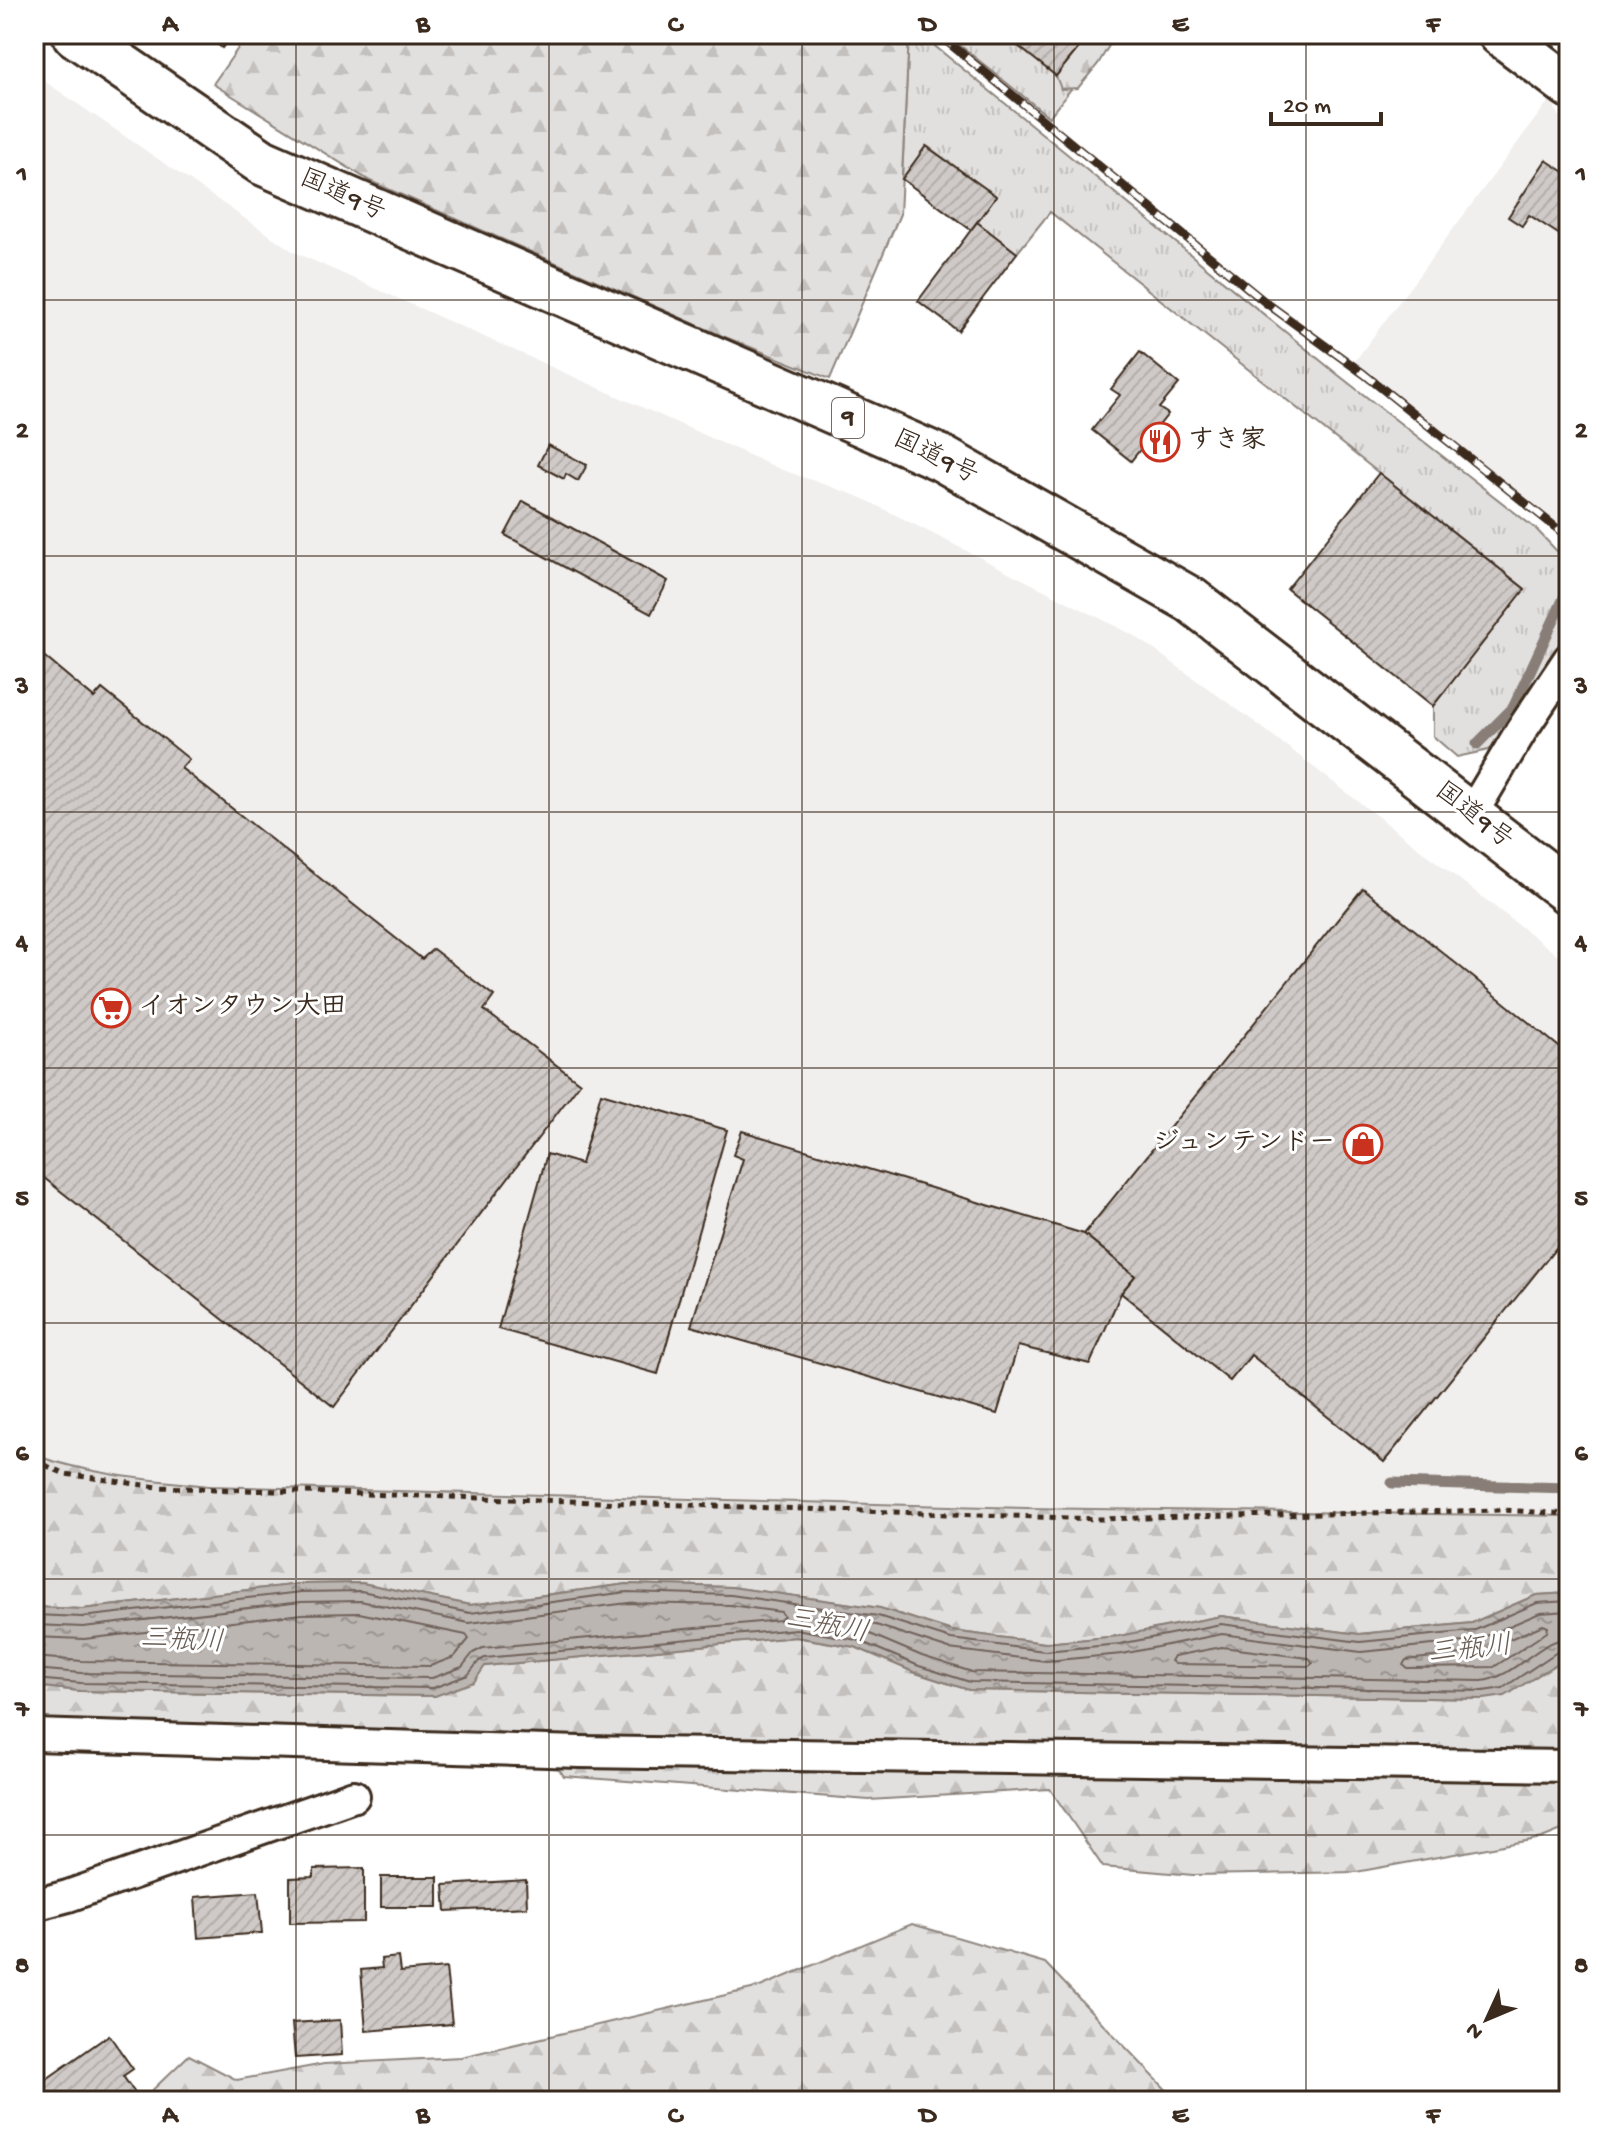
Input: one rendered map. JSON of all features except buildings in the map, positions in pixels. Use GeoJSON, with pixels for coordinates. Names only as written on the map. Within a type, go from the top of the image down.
{"type":"FeatureCollection","features":[{"type":"Feature","properties":{"kind":"highway","name":"国道9号"},"geometry":{"type":"LineString","coordinates":[[89,38],[262,162],[955,466],[1191,600],[1569,892]]}},
{"type":"Feature","properties":{"kind":"street"},"geometry":{"type":"LineString","coordinates":[[1500,34],[1569,86]]}},
{"type":"Feature","properties":{"kind":"street"},"geometry":{"type":"LineString","coordinates":[[1471,815],[1569,659]]}},
{"type":"Feature","properties":{"kind":"street"},"geometry":{"type":"LineString","coordinates":[[34,1735],[580,1752],[1569,1766]]}},
{"type":"Feature","properties":{"kind":"street"},"geometry":{"type":"LineString","coordinates":[[34,1905],[68,1896],[354,1796]]}},
{"type":"Feature","properties":{"kind":"path"},"geometry":{"type":"LineString","coordinates":[[34,1460],[65,1474],[174,1488],[1098,1519],[1502,1510],[1569,1514]]}},
{"type":"Feature","properties":{"kind":"shaded area"},"geometry":{"type":"Polygon","coordinates":[[[34,74],[294,252],[780,469],[860,497],[1135,636],[1259,725],[1569,964],[1569,1516],[1026,1508],[211,1485],[70,1468],[34,1455],[34,74]]]}},
{"type":"Feature","properties":{"kind":"shaded area"},"geometry":{"type":"Polygon","coordinates":[[[1550,99],[1561,118],[1569,124],[1569,533],[1355,361],[1550,99]]]}},
{"type":"Feature","properties":{"kind":"green space"},"geometry":{"type":"Polygon","coordinates":[[[248,34],[909,34],[900,214],[830,379],[720,335],[370,181],[213,84],[248,34]]]}},
{"type":"Feature","properties":{"kind":"green space"},"geometry":{"type":"Polygon","coordinates":[[[909,34],[920,34],[1337,374],[1536,529],[1569,564],[1569,620],[1540,689],[1493,749],[1457,757],[1433,736],[1433,706],[1525,589],[1050,212],[1017,253],[977,222],[995,196],[927,146],[902,179],[909,34]]]}},
{"type":"Feature","properties":{"kind":"green space"},"geometry":{"type":"Polygon","coordinates":[[[946,34],[1114,34],[1049,117],[946,34]]]}},
{"type":"Feature","properties":{"kind":"green space"},"geometry":{"type":"Polygon","coordinates":[[[1090,34],[1116,34],[1098,64],[1078,88],[1061,89],[1056,76],[1090,34]]]}},
{"type":"Feature","properties":{"kind":"green space"},"geometry":{"type":"Polygon","coordinates":[[[34,1455],[99,1472],[211,1486],[1026,1508],[1569,1516],[1569,1593],[1536,1595],[1472,1623],[1359,1634],[1221,1616],[1119,1636],[1045,1643],[952,1631],[880,1608],[731,1587],[627,1584],[470,1605],[362,1583],[300,1584],[82,1609],[34,1607],[34,1455]]]}},
{"type":"Feature","properties":{"kind":"green space"},"geometry":{"type":"Polygon","coordinates":[[[795,1637],[855,1647],[916,1673],[969,1690],[1484,1699],[1569,1656],[1569,1827],[1542,1838],[1356,1872],[1193,1875],[1103,1867],[1050,1789],[869,1800],[564,1776],[542,1746],[34,1723],[34,1686],[80,1691],[435,1696],[485,1666],[795,1637]]]}},
{"type":"Feature","properties":{"kind":"green space"},"geometry":{"type":"Polygon","coordinates":[[[912,1924],[1045,1963],[1177,2101],[141,2101],[189,2055],[237,2080],[324,2064],[461,2057],[760,1987],[912,1924]]]}},
{"type":"Feature","properties":{"kind":"water","name":"三瓶川"},"geometry":{"type":"Polygon","coordinates":[[[362,1583],[470,1605],[627,1584],[731,1587],[880,1608],[952,1631],[1045,1643],[1119,1636],[1221,1616],[1359,1634],[1472,1623],[1536,1595],[1569,1593],[1569,1656],[1505,1696],[1484,1699],[969,1690],[916,1673],[855,1647],[796,1637],[485,1666],[474,1682],[435,1696],[80,1691],[34,1686],[34,1607],[82,1609],[300,1584],[362,1583]]]}},
{"type":"Feature","properties":{"kind":"waterway"},"geometry":{"type":"LineString","coordinates":[[1477,744],[1513,708],[1569,587]]}},
{"type":"Feature","properties":{"kind":"waterway"},"geometry":{"type":"LineString","coordinates":[[1392,1483],[1569,1488]]}},
{"type":"Feature","properties":{"kind":"railway"},"geometry":{"type":"LineString","coordinates":[[938,34],[1265,302],[1364,374],[1569,538]]}},
{"type":"Feature","properties":{"kind":"place","name":"すき家"},"geometry":{"type":"Point","coordinates":[1160,442]}},
{"type":"Feature","properties":{"kind":"place","name":"イオンタウン大田"},"geometry":{"type":"Point","coordinates":[111,1008]}},
{"type":"Feature","properties":{"kind":"place","name":"ジュンテンドー"},"geometry":{"type":"Point","coordinates":[1363,1144]}}]}
